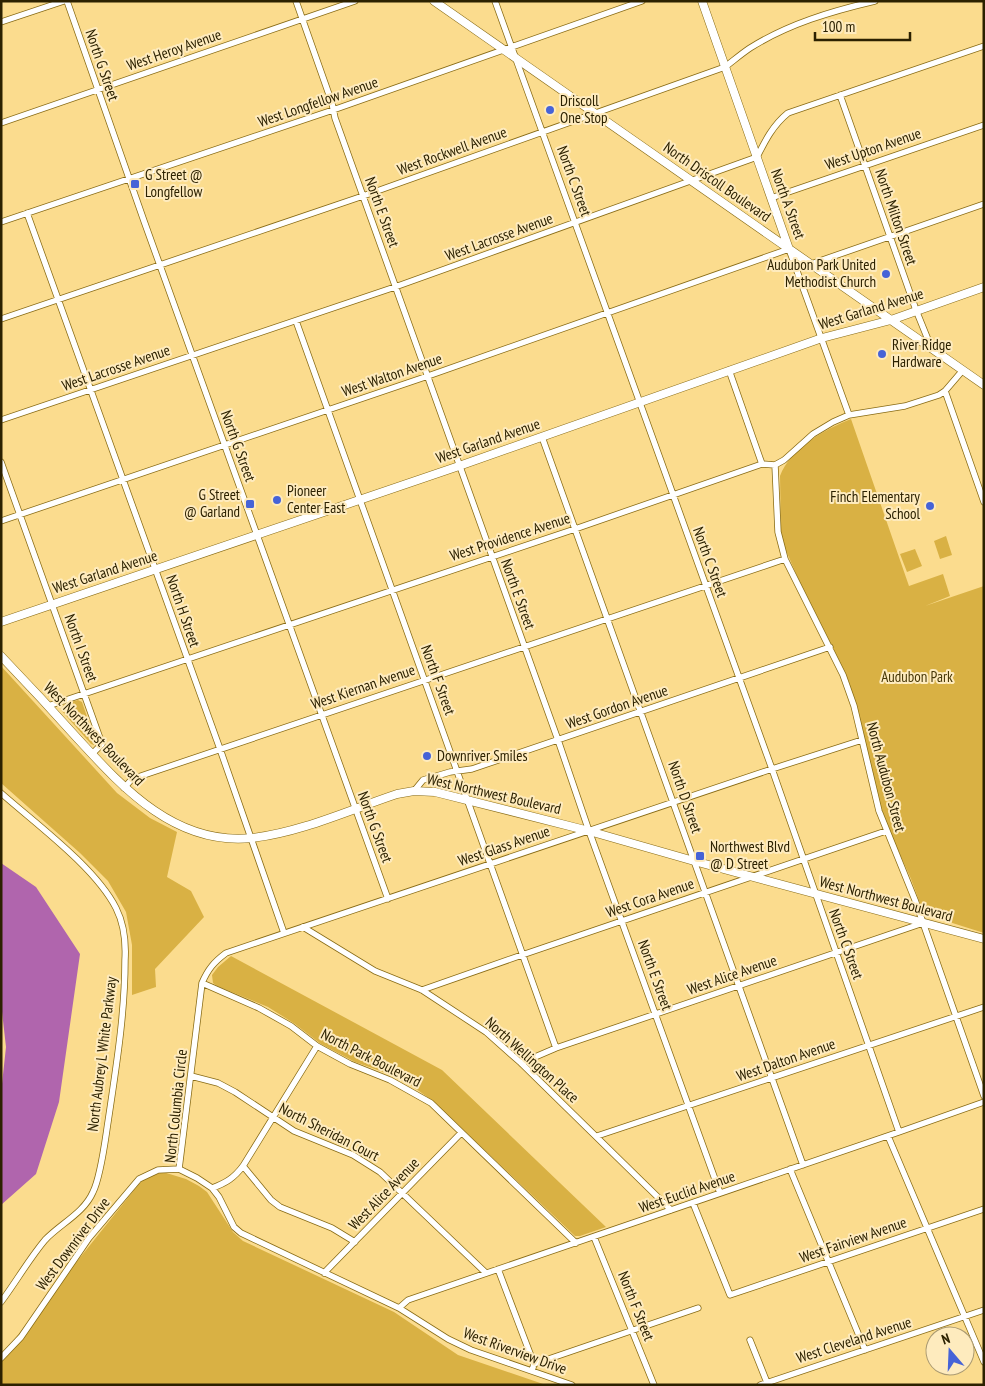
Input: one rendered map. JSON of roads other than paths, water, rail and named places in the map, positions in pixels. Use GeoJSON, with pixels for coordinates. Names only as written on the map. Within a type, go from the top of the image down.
{"type":"FeatureCollection","features":[{"type":"Feature","properties":{"kind":"main road","name":"North Driscoll Boulevard"},"geometry":{"type":"LineString","coordinates":[[434,1],[508,49],[516,59],[984,385]]}},
{"type":"Feature","properties":{"kind":"main road","name":"North A Street"},"geometry":{"type":"LineString","coordinates":[[702,1],[789,249]]}},
{"type":"Feature","properties":{"kind":"main road","name":"West Garland Avenue"},"geometry":{"type":"LineString","coordinates":[[1,622],[257,536],[822,338],[891,320],[984,287]]}},
{"type":"Feature","properties":{"kind":"main road","name":"West Northwest Boulevard"},"geometry":{"type":"LineString","coordinates":[[1,656],[124,788],[153,811],[197,832],[216,836],[250,838],[282,833],[397,794],[414,791],[434,792],[589,831],[984,939]]}},
{"type":"Feature","properties":{"kind":"street"},"geometry":{"type":"LineString","coordinates":[[1,22],[66,1]]}},
{"type":"Feature","properties":{"kind":"street","name":"North G Street"},"geometry":{"type":"LineString","coordinates":[[66,1],[388,899]]}},
{"type":"Feature","properties":{"kind":"street","name":"North E Street"},"geometry":{"type":"LineString","coordinates":[[296,1],[395,287],[720,1193]]}},
{"type":"Feature","properties":{"kind":"street","name":"West Heroy Avenue"},"geometry":{"type":"LineString","coordinates":[[1,122],[355,1]]}},
{"type":"Feature","properties":{"kind":"street"},"geometry":{"type":"LineString","coordinates":[[496,1],[508,49]]}},
{"type":"Feature","properties":{"kind":"street","name":"West Longfellow Avenue"},"geometry":{"type":"LineString","coordinates":[[1,222],[334,110],[642,1]]}},
{"type":"Feature","properties":{"kind":"street","name":"West Rockwell Avenue"},"geometry":{"type":"LineString","coordinates":[[1,319],[363,196],[725,67],[749,48],[799,24],[827,13],[876,1]]}},
{"type":"Feature","properties":{"kind":"street"},"geometry":{"type":"LineString","coordinates":[[757,157],[765,140],[779,120],[788,113],[984,46]]}},
{"type":"Feature","properties":{"kind":"street","name":"North C Street"},"geometry":{"type":"LineString","coordinates":[[516,59],[772,769],[899,1132]]}},
{"type":"Feature","properties":{"kind":"street","name":"North Milton Street"},"geometry":{"type":"LineString","coordinates":[[840,95],[931,348]]}},
{"type":"Feature","properties":{"kind":"street","name":"West Upton Avenue"},"geometry":{"type":"LineString","coordinates":[[771,198],[984,125]]}},
{"type":"Feature","properties":{"kind":"street","name":"West Lacrosse Avenue"},"geometry":{"type":"LineString","coordinates":[[1,420],[395,287],[757,157]]}},
{"type":"Feature","properties":{"kind":"street"},"geometry":{"type":"LineString","coordinates":[[811,264],[984,204]]}},
{"type":"Feature","properties":{"kind":"street","name":"North H Street"},"geometry":{"type":"LineString","coordinates":[[27,213],[220,749],[284,933]]}},
{"type":"Feature","properties":{"kind":"street","name":"West Walton Avenue"},"geometry":{"type":"LineString","coordinates":[[1,521],[428,376],[789,249]]}},
{"type":"Feature","properties":{"kind":"street","name":"North A Street"},"geometry":{"type":"LineString","coordinates":[[789,249],[849,416]]}},
{"type":"Feature","properties":{"kind":"street","name":"North F Street"},"geometry":{"type":"LineString","coordinates":[[296,321],[556,1048]]}},
{"type":"Feature","properties":{"kind":"street"},"geometry":{"type":"LineString","coordinates":[[729,370],[762,464]]}},
{"type":"Feature","properties":{"kind":"street"},"geometry":{"type":"LineString","coordinates":[[775,465],[784,460],[822,428],[849,416],[905,406],[945,391],[963,370]]}},
{"type":"Feature","properties":{"kind":"street"},"geometry":{"type":"LineString","coordinates":[[945,391],[984,502]]}},
{"type":"Feature","properties":{"kind":"street","name":"North D Street"},"geometry":{"type":"LineString","coordinates":[[542,437],[704,892],[804,1165]]}},
{"type":"Feature","properties":{"kind":"street","name":"North I Street"},"geometry":{"type":"LineString","coordinates":[[1,462],[102,744],[92,754]]}},
{"type":"Feature","properties":{"kind":"street","name":"West Providence Avenue"},"geometry":{"type":"LineString","coordinates":[[48,706],[576,529],[762,464],[775,465]]}},
{"type":"Feature","properties":{"kind":"street","name":"North Audubon Street"},"geometry":{"type":"LineString","coordinates":[[775,465],[778,532],[785,559],[843,675],[854,706],[873,790],[886,831],[907,879],[984,1096]]}},
{"type":"Feature","properties":{"kind":"street","name":"West Kiernan Avenue"},"geometry":{"type":"LineString","coordinates":[[124,788],[132,779],[785,559]]}},
{"type":"Feature","properties":{"kind":"street","name":"West Gordon Avenue"},"geometry":{"type":"LineString","coordinates":[[414,791],[423,780],[450,772],[472,769],[830,648]]}},
{"type":"Feature","properties":{"kind":"street","name":"West Glass Avenue"},"geometry":{"type":"LineString","coordinates":[[213,963],[226,953],[284,933],[862,740]]}},
{"type":"Feature","properties":{"kind":"street","name":"North Aubrey L White Parkway"},"geometry":{"type":"LineString","coordinates":[[1,794],[69,852],[109,896],[122,923],[126,959],[123,1010],[114,1079],[105,1141],[93,1193],[86,1203],[45,1240],[1,1302]]}},
{"type":"Feature","properties":{"kind":"street","name":"West Cora Avenue"},"geometry":{"type":"LineString","coordinates":[[422,990],[886,831]]}},
{"type":"Feature","properties":{"kind":"street","name":"West Alice Avenue"},"geometry":{"type":"LineString","coordinates":[[521,1063],[556,1048],[923,923]]}},
{"type":"Feature","properties":{"kind":"street","name":"North Wellington Place"},"geometry":{"type":"LineString","coordinates":[[303,927],[375,971],[422,990],[486,1032],[597,1136],[671,1210]]}},
{"type":"Feature","properties":{"kind":"street","name":"North Columbia Circle"},"geometry":{"type":"LineString","coordinates":[[213,963],[202,983],[179,1169],[212,1188],[219,1197],[234,1227],[241,1234],[399,1308]]}},
{"type":"Feature","properties":{"kind":"street","name":"North Park Boulevard"},"geometry":{"type":"LineString","coordinates":[[202,983],[259,1008],[291,1026],[316,1046],[350,1064],[390,1080],[431,1103],[576,1243]]}},
{"type":"Feature","properties":{"kind":"street","name":"West Dalton Avenue"},"geometry":{"type":"LineString","coordinates":[[597,1136],[984,1007]]}},
{"type":"Feature","properties":{"kind":"street"},"geometry":{"type":"LineString","coordinates":[[212,1188],[234,1178],[243,1166],[316,1046]]}},
{"type":"Feature","properties":{"kind":"street","name":"North Sheridan Court"},"geometry":{"type":"LineString","coordinates":[[191,1076],[218,1083],[294,1131],[353,1155],[380,1172],[486,1273]]}},
{"type":"Feature","properties":{"kind":"street","name":"West Euclid Avenue"},"geometry":{"type":"LineString","coordinates":[[399,1308],[408,1300],[984,1102]]}},
{"type":"Feature","properties":{"kind":"street","name":"West Alice Avenue"},"geometry":{"type":"LineString","coordinates":[[324,1274],[461,1132]]}},
{"type":"Feature","properties":{"kind":"street"},"geometry":{"type":"LineString","coordinates":[[888,1136],[984,1362]]}},
{"type":"Feature","properties":{"kind":"street"},"geometry":{"type":"LineString","coordinates":[[243,1166],[280,1207],[332,1228],[355,1242]]}},
{"type":"Feature","properties":{"kind":"street","name":"West Downriver Drive"},"geometry":{"type":"LineString","coordinates":[[1,1358],[21,1337],[89,1238],[139,1179],[158,1170],[179,1169]]}},
{"type":"Feature","properties":{"kind":"street"},"geometry":{"type":"LineString","coordinates":[[790,1170],[865,1350]]}},
{"type":"Feature","properties":{"kind":"street","name":"West Fairview Avenue"},"geometry":{"type":"LineString","coordinates":[[693,1203],[730,1295],[984,1209]]}},
{"type":"Feature","properties":{"kind":"street","name":"North F Street"},"geometry":{"type":"LineString","coordinates":[[594,1236],[654,1385]]}},
{"type":"Feature","properties":{"kind":"street"},"geometry":{"type":"LineString","coordinates":[[498,1269],[533,1368],[632,1330],[698,1308]]}},
{"type":"Feature","properties":{"kind":"street","name":"West Riverview Drive"},"geometry":{"type":"LineString","coordinates":[[399,1308],[448,1339],[471,1350],[533,1368],[572,1385]]}},
{"type":"Feature","properties":{"kind":"street","name":"West Cleveland Avenue"},"geometry":{"type":"LineString","coordinates":[[760,1385],[768,1384],[984,1310]]}},
{"type":"Feature","properties":{"kind":"street"},"geometry":{"type":"LineString","coordinates":[[750,1340],[768,1384]]}},
{"type":"Feature","properties":{"kind":"place","name":"Driscoll One Stop"},"geometry":{"type":"Point","coordinates":[550,110]}},
{"type":"Feature","properties":{"kind":"place","name":"G Street @ Longfellow"},"geometry":{"type":"Point","coordinates":[135,184]}},
{"type":"Feature","properties":{"kind":"place","name":"Audubon Park United Methodist Church"},"geometry":{"type":"Point","coordinates":[886,274]}},
{"type":"Feature","properties":{"kind":"place","name":"River Ridge Hardware"},"geometry":{"type":"Point","coordinates":[882,354]}},
{"type":"Feature","properties":{"kind":"place","name":"Pioneer Center East"},"geometry":{"type":"Point","coordinates":[277,500]}},
{"type":"Feature","properties":{"kind":"place","name":"G Street @ Garland"},"geometry":{"type":"Point","coordinates":[250,504]}},
{"type":"Feature","properties":{"kind":"place","name":"Finch Elementary School"},"geometry":{"type":"Point","coordinates":[930,506]}},
{"type":"Feature","properties":{"kind":"place","name":"Downriver Smiles"},"geometry":{"type":"Point","coordinates":[427,756]}},
{"type":"Feature","properties":{"kind":"place","name":"Northwest Blvd @ D Street"},"geometry":{"type":"Point","coordinates":[700,856]}},
{"type":"Feature","properties":{"kind":"park label","name":"Audubon Park"},"geometry":{"type":"Point","coordinates":[917,677]}}]}
